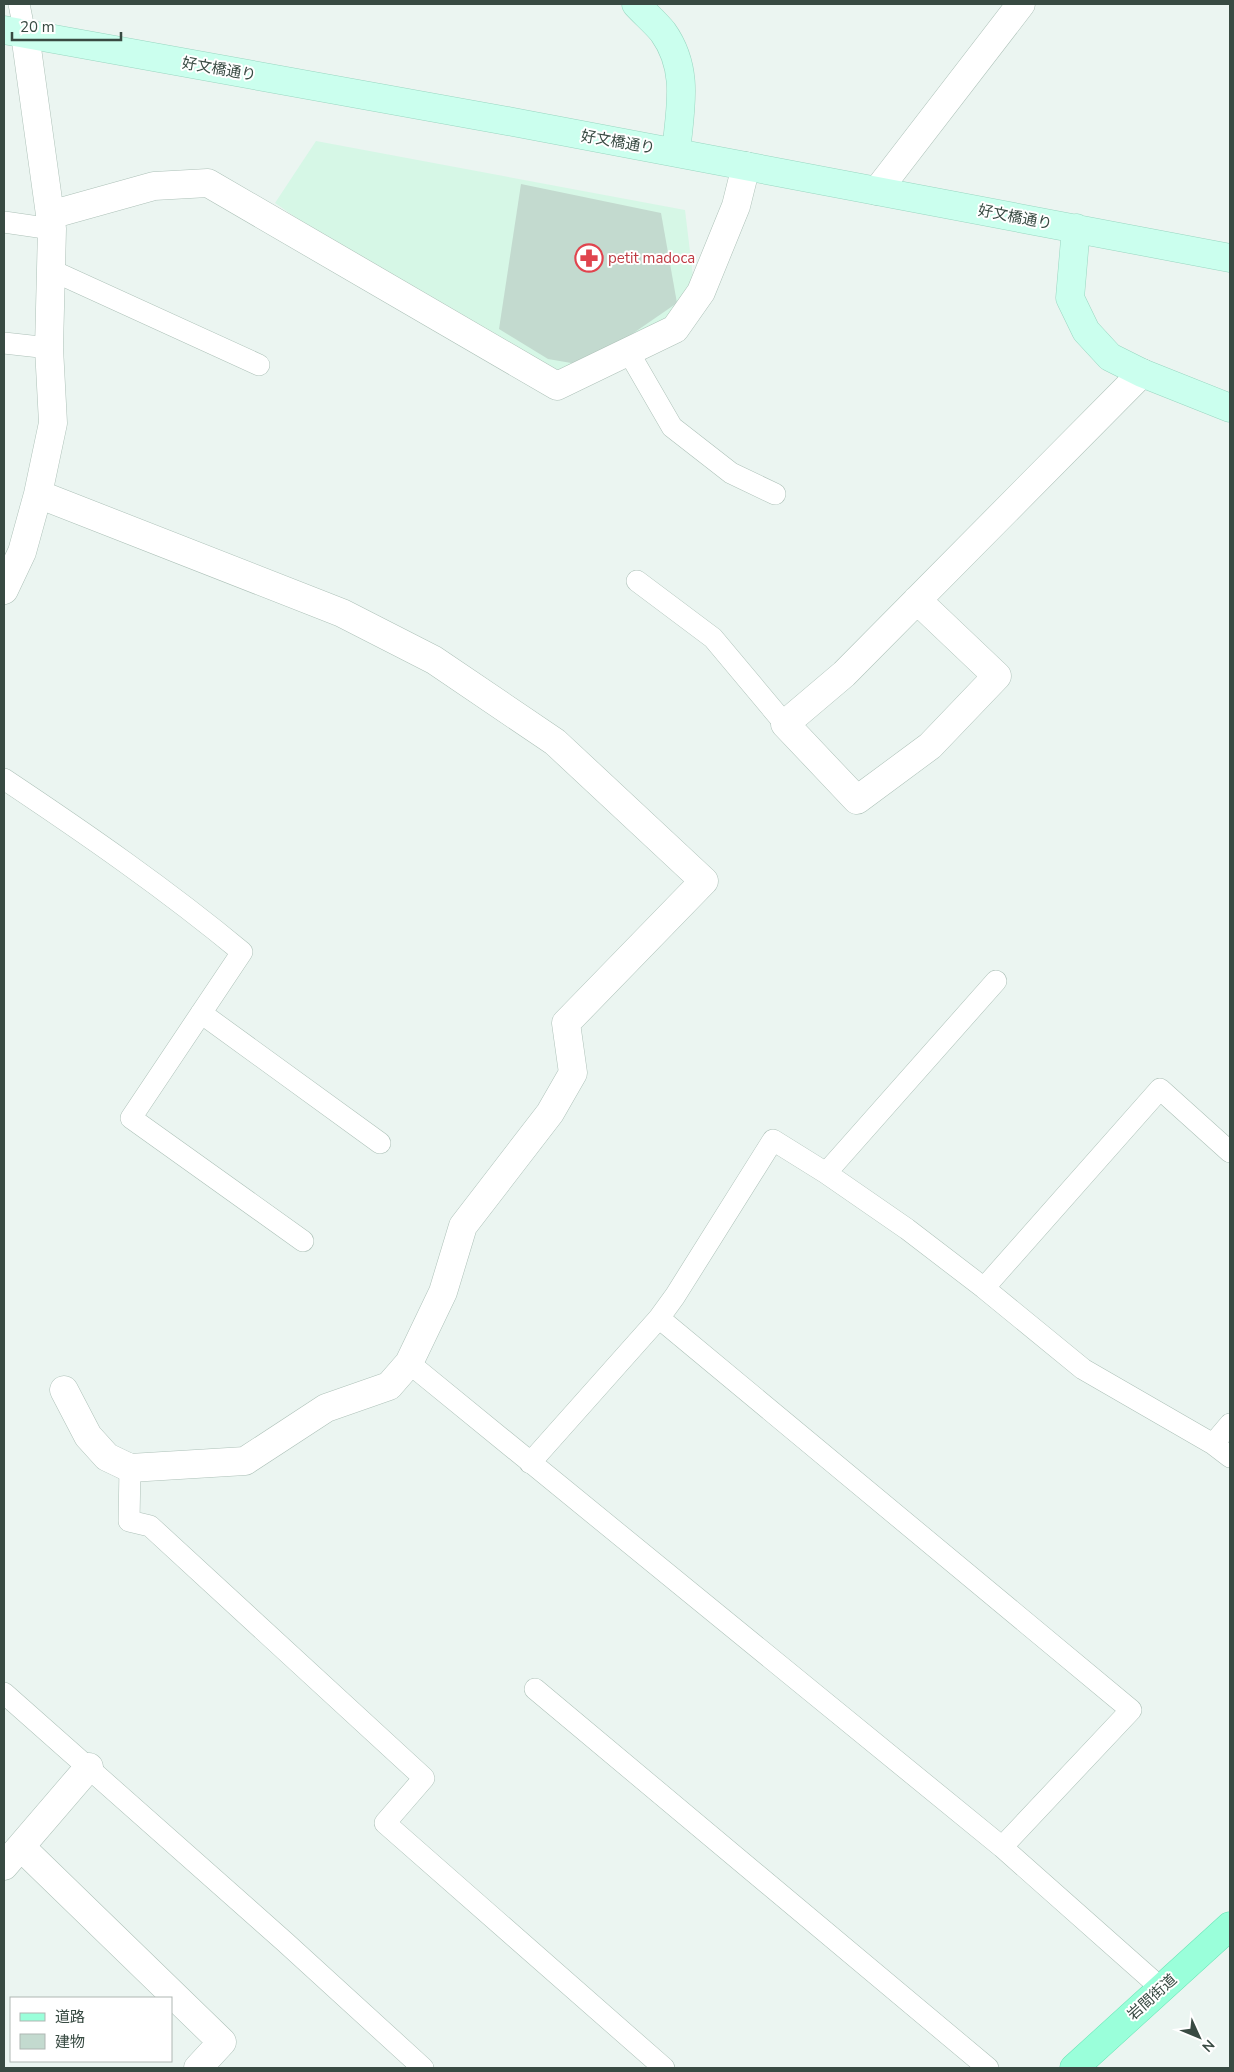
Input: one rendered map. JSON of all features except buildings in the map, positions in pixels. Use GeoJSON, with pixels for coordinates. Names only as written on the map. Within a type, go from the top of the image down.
{"type":"FeatureCollection","features":[{"type":"Feature","properties":{"kind":"main road","name":"岩間街道"},"geometry":{"type":"LineString","coordinates":[[1074,2068],[1230,1926]]}},
{"type":"Feature","properties":{"kind":"street"},"geometry":{"type":"LineString","coordinates":[[636,4],[663,32],[678,61],[682,84],[676,152]]}},
{"type":"Feature","properties":{"kind":"street"},"geometry":{"type":"LineString","coordinates":[[878,191],[1020,4]]}},
{"type":"Feature","properties":{"kind":"street","name":"好文橋通り"},"geometry":{"type":"LineString","coordinates":[[15,32],[676,152],[1230,258]]}},
{"type":"Feature","properties":{"kind":"street"},"geometry":{"type":"LineString","coordinates":[[4,590],[22,552],[38,494],[53,423],[49,348],[51,222],[15,32]]}},
{"type":"Feature","properties":{"kind":"street"},"geometry":{"type":"LineString","coordinates":[[51,222],[154,186],[208,183],[557,386],[675,329],[701,292],[736,206],[746,166]]}},
{"type":"Feature","properties":{"kind":"street"},"geometry":{"type":"LineString","coordinates":[[1076,228],[1070,298],[1086,331],[1110,357],[1142,373],[1230,408]]}},
{"type":"Feature","properties":{"kind":"street"},"geometry":{"type":"LineString","coordinates":[[917,600],[997,676],[930,746],[857,800],[785,724],[844,674],[917,600],[1142,373]]}},
{"type":"Feature","properties":{"kind":"street"},"geometry":{"type":"LineString","coordinates":[[38,494],[342,613],[434,660],[555,742],[704,881],[566,1023],[573,1074],[550,1113],[462,1226],[443,1292],[409,1363],[389,1386],[326,1408],[245,1461],[130,1468],[107,1457],[88,1436],[64,1390]]}},
{"type":"Feature","properties":{"kind":"street"},"geometry":{"type":"LineString","coordinates":[[89,1767],[12,1857],[171,1997]]}},
{"type":"Feature","properties":{"kind":"street"},"geometry":{"type":"LineString","coordinates":[[172,1998],[222,2042],[198,2068]]}},
{"type":"Feature","properties":{"kind":"lane"},"geometry":{"type":"LineString","coordinates":[[15,32],[19,4]]}},
{"type":"Feature","properties":{"kind":"lane"},"geometry":{"type":"LineString","coordinates":[[4,222],[51,222]]}},
{"type":"Feature","properties":{"kind":"lane"},"geometry":{"type":"LineString","coordinates":[[51,270],[259,365]]}},
{"type":"Feature","properties":{"kind":"lane"},"geometry":{"type":"LineString","coordinates":[[4,343],[49,348]]}},
{"type":"Feature","properties":{"kind":"lane"},"geometry":{"type":"LineString","coordinates":[[628,351],[672,426],[731,473],[775,494]]}},
{"type":"Feature","properties":{"kind":"lane"},"geometry":{"type":"LineString","coordinates":[[637,581],[712,638],[785,724]]}},
{"type":"Feature","properties":{"kind":"lane"},"geometry":{"type":"LineString","coordinates":[[4,779],[195,913],[242,952],[131,1118],[303,1241]]}},
{"type":"Feature","properties":{"kind":"lane"},"geometry":{"type":"LineString","coordinates":[[826,1173],[996,981]]}},
{"type":"Feature","properties":{"kind":"lane"},"geometry":{"type":"LineString","coordinates":[[201,1013],[380,1143]]}},
{"type":"Feature","properties":{"kind":"lane"},"geometry":{"type":"LineString","coordinates":[[984,1288],[1160,1089],[1230,1152]]}},
{"type":"Feature","properties":{"kind":"lane"},"geometry":{"type":"LineString","coordinates":[[530,1463],[658,1318],[675,1296],[773,1140],[826,1173],[907,1229],[984,1288],[1083,1370],[1213,1444],[1230,1457]]}},
{"type":"Feature","properties":{"kind":"lane"},"geometry":{"type":"LineString","coordinates":[[658,1318],[1131,1710],[1002,1847]]}},
{"type":"Feature","properties":{"kind":"lane"},"geometry":{"type":"LineString","coordinates":[[409,1363],[1002,1847],[1161,1988]]}},
{"type":"Feature","properties":{"kind":"lane"},"geometry":{"type":"LineString","coordinates":[[1213,1444],[1230,1424]]}},
{"type":"Feature","properties":{"kind":"lane"},"geometry":{"type":"LineString","coordinates":[[130,1468],[129,1521],[150,1526],[424,1778],[385,1823],[664,2068]]}},
{"type":"Feature","properties":{"kind":"lane"},"geometry":{"type":"LineString","coordinates":[[535,1689],[988,2068]]}},
{"type":"Feature","properties":{"kind":"lane"},"geometry":{"type":"LineString","coordinates":[[4,1693],[285,1942],[423,2068]]}},
{"type":"Feature","properties":{"kind":"shaded area"},"geometry":{"type":"Polygon","coordinates":[[[316,141],[685,210],[695,293],[686,305],[610,356],[562,375],[361,263],[275,203],[316,141]]]}},
{"type":"Feature","properties":{"kind":"place","name":"petit madoca"},"geometry":{"type":"Point","coordinates":[589,258]}}]}
